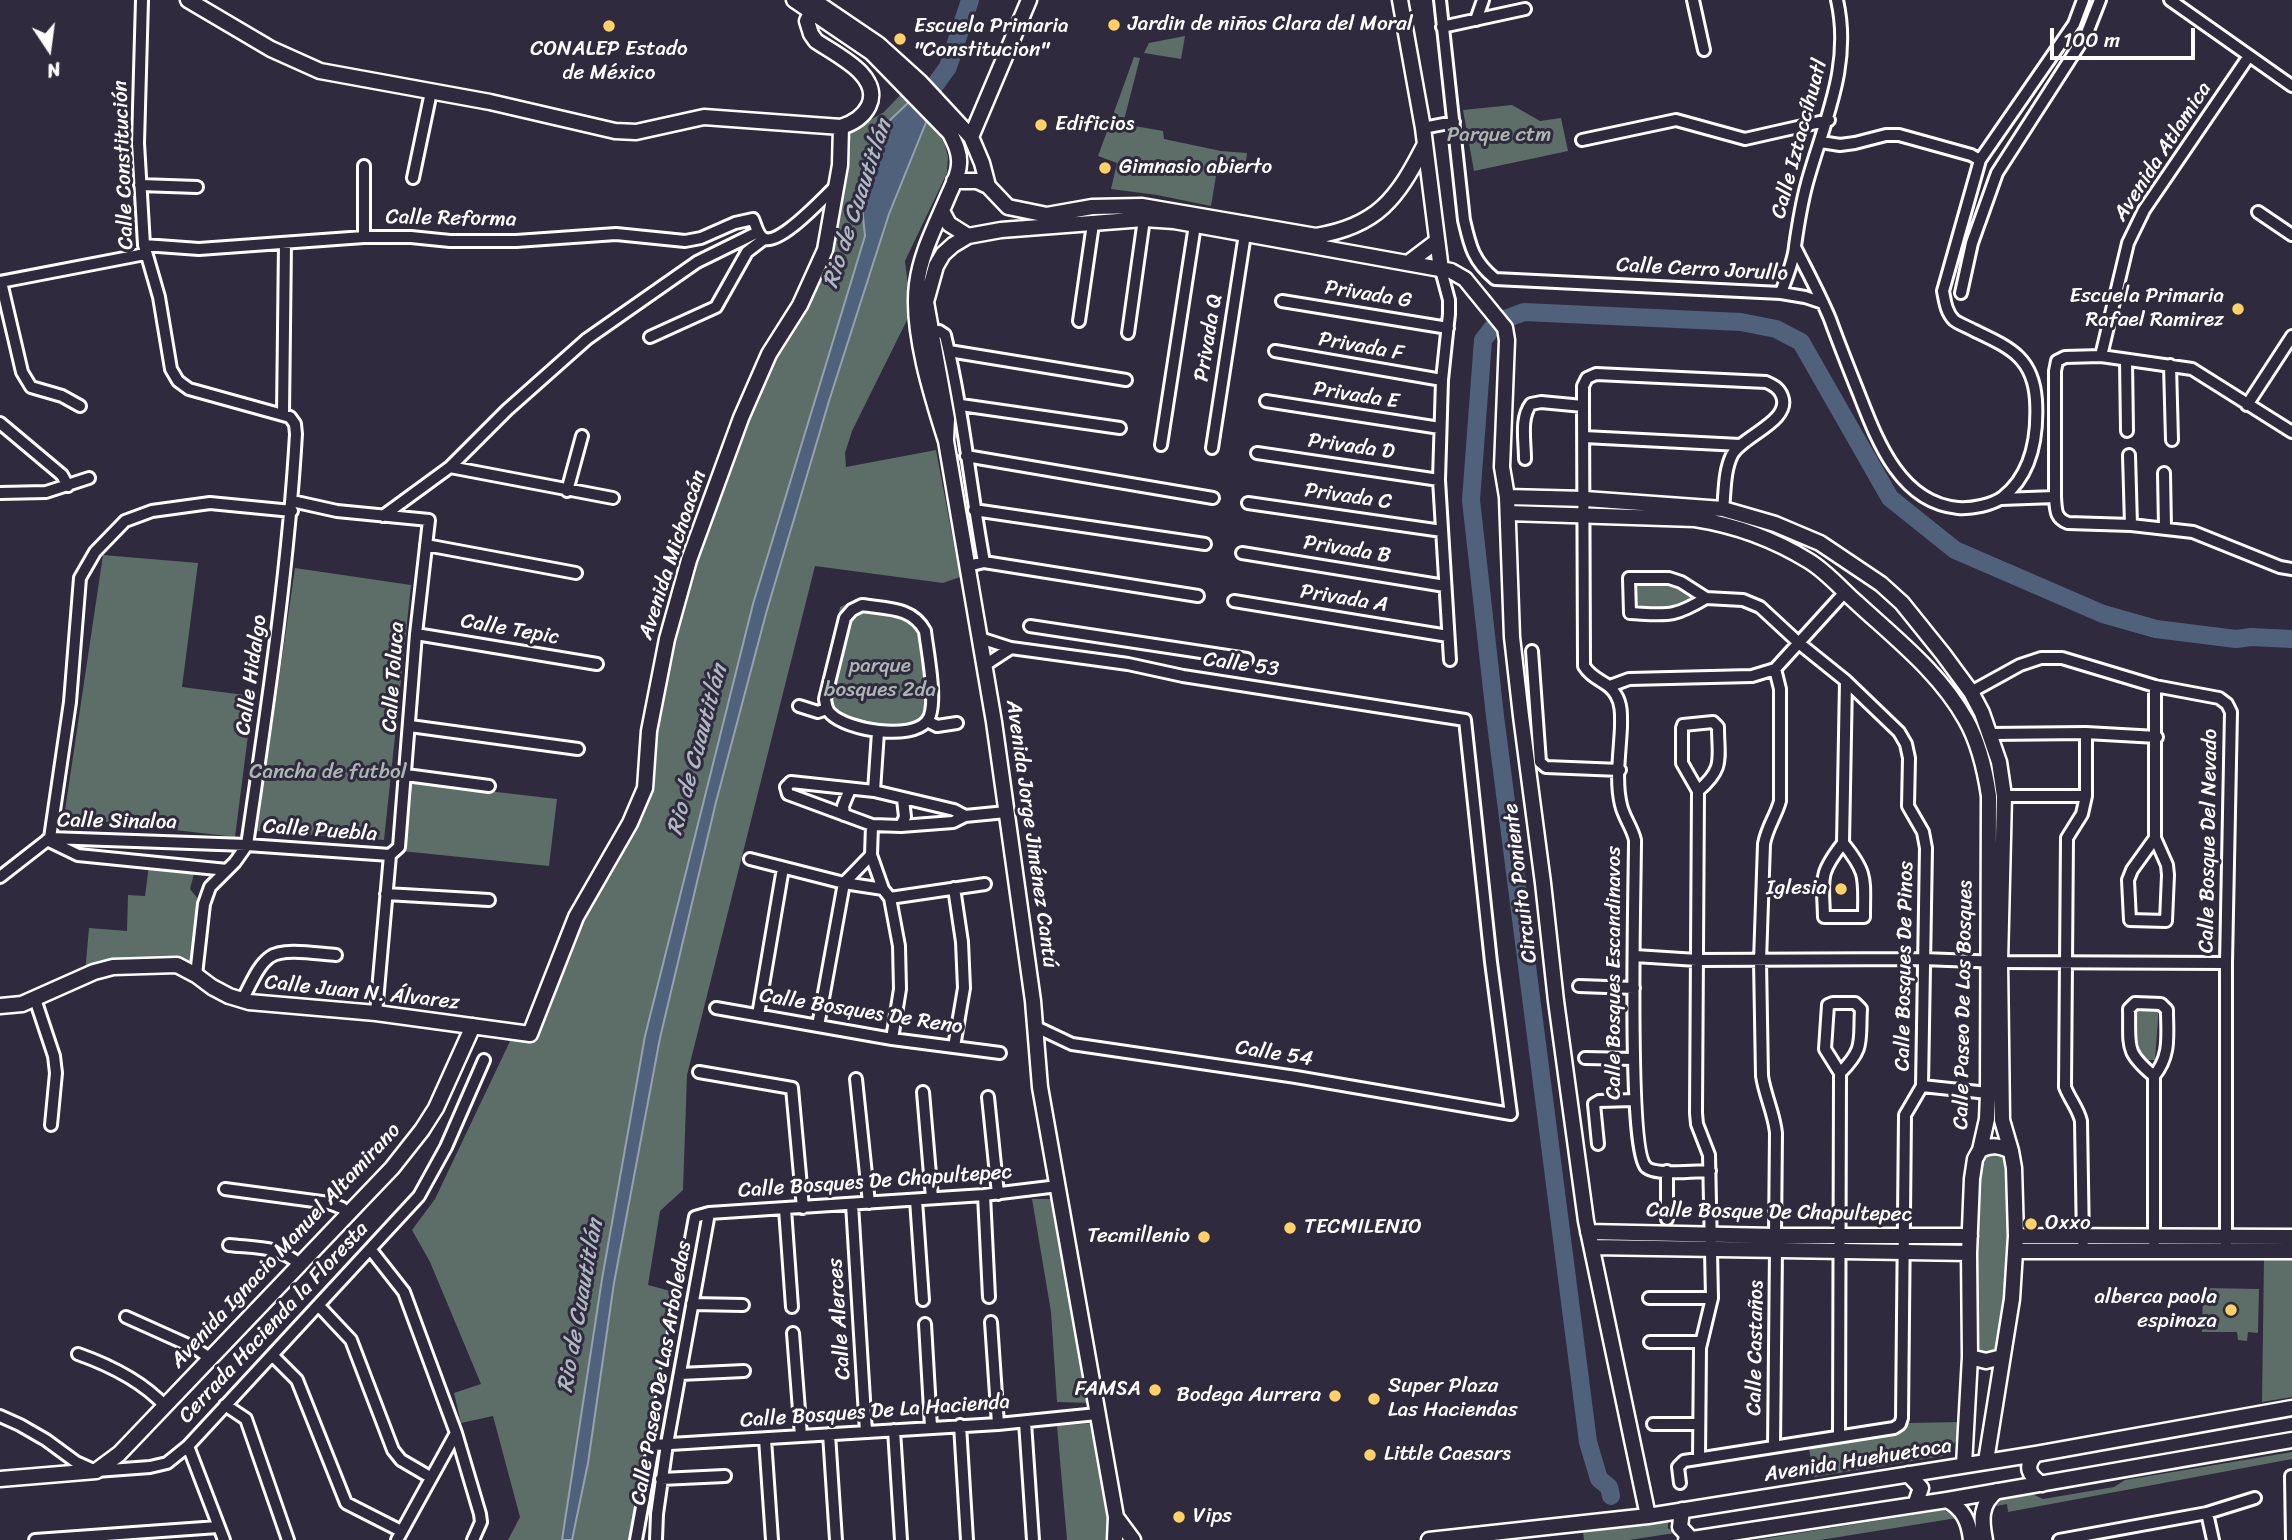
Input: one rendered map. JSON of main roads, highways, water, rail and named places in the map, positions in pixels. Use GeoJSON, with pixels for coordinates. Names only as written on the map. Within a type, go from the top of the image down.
{"type":"FeatureCollection","features":[{"type":"Feature","properties":{"kind":"main road"},"geometry":{"type":"LineString","coordinates":[[188,0],[271,49],[320,71],[615,131],[636,132],[704,117],[841,127],[855,122],[865,114],[871,103],[866,79],[860,71],[816,41],[811,34],[807,21],[813,4]]}},
{"type":"Feature","properties":{"kind":"main road"},"geometry":{"type":"LineString","coordinates":[[794,0],[813,4],[878,44],[937,111],[971,137],[988,186]]}},
{"type":"Feature","properties":{"kind":"main road"},"geometry":{"type":"LineString","coordinates":[[971,137],[1029,0]]}},
{"type":"Feature","properties":{"kind":"main road"},"geometry":{"type":"LineString","coordinates":[[1400,0],[1423,128],[1441,270]]}},
{"type":"Feature","properties":{"kind":"main road","name":"Avenida Jorge Jiménez Cantú"},"geometry":{"type":"LineString","coordinates":[[937,111],[957,148],[960,165],[923,259],[916,303],[919,334],[936,415],[946,439],[985,665],[1033,1000],[1040,1087],[1116,1517],[1115,1540]]}},
{"type":"Feature","properties":{"kind":"main road","name":"Avenida Michoacán"},"geometry":{"type":"LineString","coordinates":[[530,1034],[576,917],[630,823],[645,788],[649,731],[667,639],[689,560],[741,418],[769,354],[800,305],[825,250],[836,186],[841,127]]}},
{"type":"Feature","properties":{"kind":"main road"},"geometry":{"type":"LineString","coordinates":[[954,181],[976,181],[988,186],[1008,207],[1047,215],[1092,207],[1142,206],[1316,236],[1342,232],[1367,220],[1391,200],[1407,179],[1424,145]]}},
{"type":"Feature","properties":{"kind":"main road"},"geometry":{"type":"LineString","coordinates":[[946,439],[947,419],[926,303],[936,266],[943,254],[953,244],[968,236],[1001,230],[1009,215],[1008,207]]}},
{"type":"Feature","properties":{"kind":"main road"},"geometry":{"type":"LineString","coordinates":[[942,211],[949,224],[968,236]]}},
{"type":"Feature","properties":{"kind":"main road","name":"Circuito Poniente"},"geometry":{"type":"LineString","coordinates":[[1001,230],[1144,219],[1195,225],[1451,271],[1465,279],[1505,328],[1507,340],[1503,467],[1508,513],[1512,636],[1521,716],[1588,1232],[1648,1516]]}},
{"type":"Feature","properties":{"kind":"main road"},"geometry":{"type":"LineString","coordinates":[[1408,263],[1437,241]]}},
{"type":"Feature","properties":{"kind":"main road","name":"Calle Paseo De Los Bosques"},"geometry":{"type":"LineString","coordinates":[[1507,497],[1585,499],[1723,509],[1775,524],[1820,543],[1881,584],[1908,610],[1971,692],[1999,762],[2004,796],[1987,1119],[1972,1179],[1969,1253],[1970,1357],[1965,1465]]}},
{"type":"Feature","properties":{"kind":"main road","name":"Calle Paseo De Los Bosques"},"geometry":{"type":"LineString","coordinates":[[1508,513],[1695,519],[1725,525],[1772,542],[1811,562],[1845,592],[1926,667],[1966,720],[1984,766],[1989,796],[2002,1120],[2011,1150],[2016,1244],[2012,1299],[1986,1461]]}},
{"type":"Feature","properties":{"kind":"main road"},"geometry":{"type":"LineString","coordinates":[[1811,562],[1820,543]]}},
{"type":"Feature","properties":{"kind":"main road"},"geometry":{"type":"LineString","coordinates":[[1926,667],[1943,654]]}},
{"type":"Feature","properties":{"kind":"main road","name":"Calle Juan N. Álvarez"},"geometry":{"type":"LineString","coordinates":[[0,1006],[22,1004],[93,972],[113,967],[177,965],[212,987],[242,1000],[376,1013],[530,1034]]}},
{"type":"Feature","properties":{"kind":"main road","name":"Avenida Ignacio Manuel Altamirano"},"geometry":{"type":"LineString","coordinates":[[96,1471],[119,1454],[385,1176],[422,1130],[448,1084],[473,1026]]}},
{"type":"Feature","properties":{"kind":"main road"},"geometry":{"type":"LineString","coordinates":[[1980,1150],[1989,1146],[2000,1146],[2011,1150]]}},
{"type":"Feature","properties":{"kind":"main road","name":"Calle Bosque De Chapultepec"},"geometry":{"type":"LineString","coordinates":[[1588,1232],[1711,1234],[1839,1250],[1969,1253]]}},
{"type":"Feature","properties":{"kind":"main road","name":"Calle Bosque De Chapultepec"},"geometry":{"type":"LineString","coordinates":[[1592,1247],[1711,1250],[1839,1234],[1970,1236]]}},
{"type":"Feature","properties":{"kind":"main road"},"geometry":{"type":"LineString","coordinates":[[2016,1244],[2226,1243],[2292,1237]]}},
{"type":"Feature","properties":{"kind":"main road"},"geometry":{"type":"LineString","coordinates":[[2226,1243],[2292,1251]]}},
{"type":"Feature","properties":{"kind":"main road"},"geometry":{"type":"LineString","coordinates":[[1970,1357],[1986,1361],[2002,1357]]}},
{"type":"Feature","properties":{"kind":"main road","name":"Avenida Huehuetoca"},"geometry":{"type":"LineString","coordinates":[[1429,1540],[1648,1516],[2036,1454],[2292,1408]]}},
{"type":"Feature","properties":{"kind":"main road"},"geometry":{"type":"LineString","coordinates":[[1686,1540],[1997,1492],[2292,1440]]}},
{"type":"Feature","properties":{"kind":"main road"},"geometry":{"type":"LineString","coordinates":[[2036,1454],[2030,1460],[2028,1469],[2032,1478],[2042,1484]]}},
{"type":"Feature","properties":{"kind":"main road","name":"Cerrada Hacienda la Floresta"},"geometry":{"type":"LineString","coordinates":[[0,1479],[96,1471]]}},
{"type":"Feature","properties":{"kind":"main road"},"geometry":{"type":"LineString","coordinates":[[1908,1474],[1921,1488],[1915,1505]]}},
{"type":"Feature","properties":{"kind":"main road"},"geometry":{"type":"LineString","coordinates":[[1985,1540],[1982,1512],[1987,1501],[1997,1492]]}},
{"type":"Feature","properties":{"kind":"main road"},"geometry":{"type":"LineString","coordinates":[[1947,1500],[1958,1506],[1965,1515],[1971,1540]]}},
{"type":"Feature","properties":{"kind":"main road"},"geometry":{"type":"LineString","coordinates":[[1682,1510],[1679,1518],[1681,1527],[1691,1539]]}},
{"type":"Feature","properties":{"kind":"main road","name":"Avenida Jorge Jiménez Cantú"},"geometry":{"type":"LineString","coordinates":[[1116,1517],[1133,1540]]}},
{"type":"Feature","properties":{"kind":"main road"},"geometry":{"type":"LineString","coordinates":[[1563,1527],[1573,1539]]}},
{"type":"Feature","properties":{"kind":"water"},"geometry":{"type":"Polygon","coordinates":[[[910,101],[927,120],[889,214],[829,401],[767,610],[716,802],[660,1038],[614,1283],[588,1463],[572,1540],[562,1540],[602,1279],[645,1036],[753,604],[865,236],[861,197],[887,123],[910,101]]]}},
{"type":"Feature","properties":{"kind":"waterway","name":"Rio de Cuautitlán"},"geometry":{"type":"LineString","coordinates":[[920,106],[948,67],[970,0]]}},
{"type":"Feature","properties":{"kind":"waterway"},"geometry":{"type":"LineString","coordinates":[[1505,319],[1524,312],[1741,322],[1776,329],[1801,342],[1890,498],[1955,550],[2103,614],[2156,629],[2236,639],[2292,639]]}},
{"type":"Feature","properties":{"kind":"waterway"},"geometry":{"type":"LineString","coordinates":[[1494,326],[1483,340],[1471,500],[1495,716],[1588,1442],[1599,1479],[1609,1487],[1611,1496]]}},
{"type":"Feature","properties":{"kind":"place","name":"Jardin de niños Clara del Moral"},"geometry":{"type":"Point","coordinates":[1114,25]}},
{"type":"Feature","properties":{"kind":"place","name":"CONALEP Estado de México"},"geometry":{"type":"Point","coordinates":[609,26]}},
{"type":"Feature","properties":{"kind":"place","name":"Escuela Primaria \"Constitucion\""},"geometry":{"type":"Point","coordinates":[900,39]}},
{"type":"Feature","properties":{"kind":"place","name":"Edificios"},"geometry":{"type":"Point","coordinates":[1041,125]}},
{"type":"Feature","properties":{"kind":"place","name":"Gimnasio abierto"},"geometry":{"type":"Point","coordinates":[1105,168]}},
{"type":"Feature","properties":{"kind":"place","name":"Escuela Primaria Rafael Ramirez"},"geometry":{"type":"Point","coordinates":[2238,309]}},
{"type":"Feature","properties":{"kind":"place","name":"Iglesia"},"geometry":{"type":"Point","coordinates":[1841,889]}},
{"type":"Feature","properties":{"kind":"place","name":"Oxxo"},"geometry":{"type":"Point","coordinates":[2031,1224]}},
{"type":"Feature","properties":{"kind":"place","name":"TECMILENIO"},"geometry":{"type":"Point","coordinates":[1290,1228]}},
{"type":"Feature","properties":{"kind":"place","name":"Tecmillenio"},"geometry":{"type":"Point","coordinates":[1204,1237]}},
{"type":"Feature","properties":{"kind":"place","name":"alberca paola espinoza"},"geometry":{"type":"Point","coordinates":[2231,1310]}},
{"type":"Feature","properties":{"kind":"place","name":"FAMSA"},"geometry":{"type":"Point","coordinates":[1155,1390]}},
{"type":"Feature","properties":{"kind":"place","name":"Bodega Aurrera"},"geometry":{"type":"Point","coordinates":[1335,1396]}},
{"type":"Feature","properties":{"kind":"place","name":"Super Plaza Las Haciendas"},"geometry":{"type":"Point","coordinates":[1374,1399]}},
{"type":"Feature","properties":{"kind":"place","name":"Little Caesars"},"geometry":{"type":"Point","coordinates":[1370,1455]}},
{"type":"Feature","properties":{"kind":"place","name":"Vips"},"geometry":{"type":"Point","coordinates":[1179,1517]}},
{"type":"Feature","properties":{"kind":"park label","name":"Parque ctm"},"geometry":{"type":"Point","coordinates":[1499,136]}},
{"type":"Feature","properties":{"kind":"park label","name":"parque bosques 2da"},"geometry":{"type":"Point","coordinates":[880,679]}},
{"type":"Feature","properties":{"kind":"park label","name":"Cancha de futbol"},"geometry":{"type":"Point","coordinates":[328,773]}}]}
